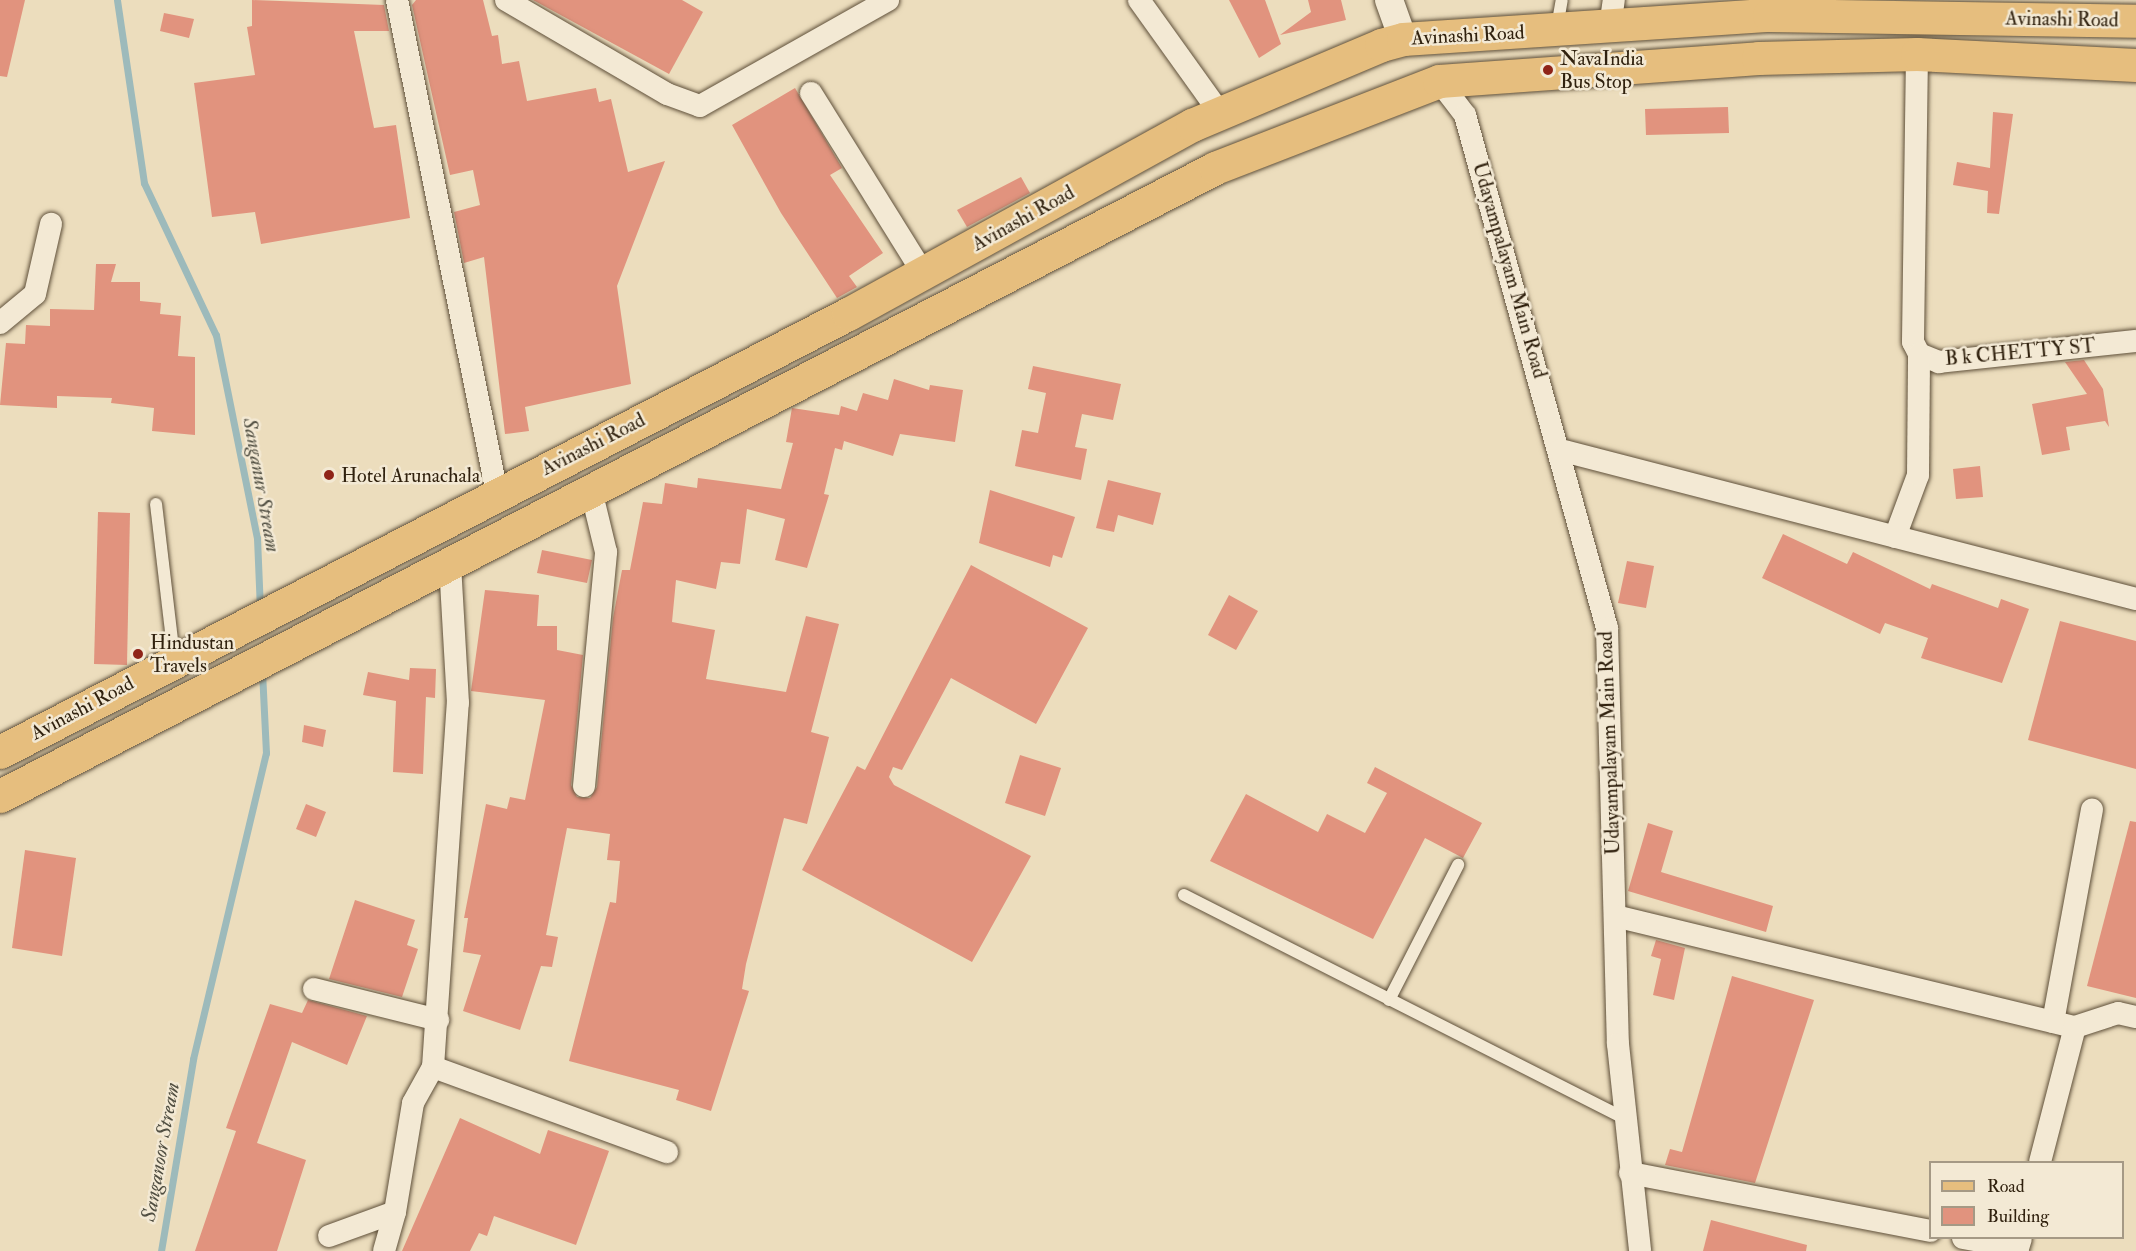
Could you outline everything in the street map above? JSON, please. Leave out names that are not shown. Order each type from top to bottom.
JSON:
[{"type":"main road","name":"Avinashi Road","points":[[0,752],[306,590],[923,273],[1220,113],[1403,39],[1559,15],[1612,13],[1679,11],[1769,15],[1904,8],[2128,14]]},
{"type":"main road","name":"Avinashi Road","points":[[0,796],[289,649],[591,490],[1215,168],[1439,81],[1736,59],[1917,54],[2136,66]]},
{"type":"street","points":[[397,0],[497,493]]},
{"type":"street","points":[[506,0],[667,94],[700,106],[888,0]]},
{"type":"street","points":[[1139,0],[1220,113]]},
{"type":"street","points":[[1389,0],[1403,39]]},
{"type":"street","name":"B k CHETTY ST","points":[[1917,54],[1913,342],[1919,354],[1939,362],[2136,341]]},
{"type":"street","name":"Udayampalayam Main Road","points":[[1439,81],[1465,115],[1560,450],[1607,628],[1615,916],[1625,1119],[1640,1251]]},
{"type":"street","points":[[812,93],[923,273]]},
{"type":"street","points":[[0,323],[35,294],[51,224]]},
{"type":"street","points":[[1895,537],[1917,474],[1919,354]]},
{"type":"street","points":[[1560,450],[2136,599]]},
{"type":"street","points":[[584,786],[606,552],[591,490]]},
{"type":"street","points":[[384,1251],[395,1212],[413,1102],[434,1067],[458,703],[450,564]]},
{"type":"street","points":[[2040,1161],[2064,1025],[2091,810]]},
{"type":"street","points":[[1615,916],[2064,1025],[2118,1013],[2136,1017]]},
{"type":"street","points":[[314,989],[438,1020]]},
{"type":"street","points":[[434,1067],[667,1152]]},
{"type":"street","points":[[1630,1173],[1929,1231]]},
{"type":"street","points":[[329,1236],[395,1212]]},
{"type":"street","points":[[1970,1239],[2023,1246]]},
{"type":"lane","points":[[156,504],[174,659]]},
{"type":"lane","points":[[1389,1000],[1458,865]]},
{"type":"lane","points":[[1184,895],[1625,1119]]},
{"type":"building","points":[[0,0],[25,0],[7,77],[0,76]]},
{"type":"building","points":[[252,0],[384,5],[389,31],[354,31],[374,128],[396,125],[410,218],[261,244],[255,212],[212,217],[194,83],[255,75],[247,27],[252,26]]},
{"type":"building","points":[[416,0],[483,0],[492,36],[498,35],[502,64],[519,61],[527,101],[596,88],[599,102],[611,99],[628,172],[665,161],[617,286],[631,384],[525,407],[529,431],[505,434],[484,257],[464,263],[454,212],[480,205],[473,170],[450,175],[412,5]]},
{"type":"building","points":[[533,0],[682,0],[703,12],[669,74]]},
{"type":"building","points":[[1229,0],[1265,0],[1281,44],[1259,58]]},
{"type":"building","points":[[1308,0],[1341,0],[1346,20],[1280,35],[1311,12]]},
{"type":"building","points":[[164,13],[194,19],[189,38],[160,31]]},
{"type":"building","points":[[795,88],[842,168],[830,175],[883,253],[849,276],[857,287],[837,298],[781,213],[732,125]]},
{"type":"building","points":[[1728,107],[1729,133],[1646,135],[1645,109]]},
{"type":"building","points":[[1993,112],[2013,114],[1999,214],[1987,213],[1988,191],[1953,185],[1957,162],[1990,168]]},
{"type":"building","points":[[1021,177],[1030,193],[967,227],[957,210]]},
{"type":"building","points":[[96,264],[116,264],[111,282],[140,282],[140,301],[161,303],[160,314],[181,316],[178,356],[195,357],[195,435],[152,431],[154,408],[111,403],[112,398],[57,396],[57,408],[0,405],[6,343],[25,344],[26,325],[50,326],[50,309],[94,310]]},
{"type":"building","points":[[2084,360],[2103,389],[2109,427],[2105,421],[2066,427],[2070,450],[2042,455],[2032,404],[2087,394],[2065,362]]},
{"type":"building","points":[[1033,366],[1121,384],[1113,420],[1082,414],[1075,447],[1087,449],[1081,480],[1015,466],[1022,430],[1038,433],[1046,393],[1028,389]]},
{"type":"building","points":[[894,379],[929,390],[930,385],[963,390],[955,442],[900,434],[893,456],[844,441],[842,450],[835,448],[824,494],[829,495],[807,568],[775,560],[785,519],[747,509],[740,564],[721,562],[716,589],[676,580],[672,622],[715,630],[706,679],[786,692],[806,616],[839,624],[811,732],[829,737],[807,824],[784,818],[746,964],[742,989],[749,991],[711,1111],[676,1100],[679,1090],[569,1061],[610,902],[616,903],[620,861],[607,860],[610,834],[567,828],[546,935],[558,937],[552,967],[541,966],[520,1030],[463,1011],[481,955],[463,952],[468,918],[464,918],[486,804],[507,809],[510,797],[525,800],[545,700],[471,691],[485,590],[539,595],[537,626],[557,626],[557,650],[583,655],[571,785],[577,797],[590,798],[597,787],[613,618],[622,570],[630,570],[643,502],[662,504],[665,483],[697,488],[698,478],[781,489],[793,443],[786,442],[792,408],[839,415],[841,406],[857,411],[863,393],[888,400]]},
{"type":"building","points":[[1980,466],[1983,497],[1956,499],[1953,469]]},
{"type":"building","points":[[1108,480],[1161,493],[1153,525],[1118,515],[1114,532],[1096,528]]},
{"type":"building","points":[[990,490],[1075,517],[1062,558],[1053,555],[1050,567],[979,543]]},
{"type":"building","points":[[98,512],[130,513],[127,665],[94,664]]},
{"type":"building","points":[[1783,534],[1847,564],[1853,552],[1930,589],[1932,584],[1998,608],[2001,599],[2029,609],[2002,683],[1921,658],[1928,638],[1885,623],[1880,634],[1762,578]]},
{"type":"building","points":[[542,550],[592,560],[587,583],[537,573]]},
{"type":"building","points":[[1627,561],[1654,566],[1646,608],[1618,603]]},
{"type":"building","points":[[971,565],[1088,628],[1036,724],[951,678],[902,770],[893,767],[889,777],[894,785],[1031,856],[972,962],[802,870],[857,766],[865,770]]},
{"type":"building","points":[[1229,595],[1258,611],[1236,650],[1208,635]]},
{"type":"building","points":[[2060,621],[2136,641],[2136,769],[2028,740]]},
{"type":"building","points":[[410,668],[436,669],[435,698],[426,697],[423,774],[393,772],[396,701],[363,695],[368,672],[409,680]]},
{"type":"building","points":[[304,725],[326,730],[323,747],[302,742]]},
{"type":"building","points":[[1020,755],[1061,768],[1045,816],[1005,803]]},
{"type":"building","points":[[1375,767],[1482,823],[1463,858],[1425,838],[1373,939],[1210,861],[1246,794],[1318,832],[1327,814],[1365,833],[1387,793],[1367,783]]},
{"type":"building","points":[[306,804],[326,812],[316,837],[296,829]]},
{"type":"building","points":[[2130,821],[2136,822],[2136,998],[2087,986]]},
{"type":"building","points":[[1648,823],[1673,831],[1661,872],[1773,906],[1766,932],[1628,891]]},
{"type":"building","points":[[25,850],[76,858],[62,956],[12,948]]},
{"type":"building","points":[[355,900],[415,920],[407,945],[418,949],[402,997],[329,979]]},
{"type":"building","points":[[1656,940],[1685,948],[1674,1000],[1653,995],[1661,959],[1651,956]]},
{"type":"building","points":[[1732,976],[1814,1000],[1755,1183],[1665,1165],[1670,1149],[1682,1152]]},
{"type":"building","points":[[308,1000],[367,1016],[347,1065],[292,1042],[257,1143],[306,1160],[277,1251],[195,1251],[236,1131],[226,1128],[270,1004],[302,1013]]},
{"type":"building","points":[[460,1118],[540,1154],[548,1130],[609,1151],[576,1245],[494,1216],[487,1236],[479,1233],[470,1251],[402,1251]]},
{"type":"building","points":[[1711,1220],[1807,1245],[1806,1251],[1703,1251]]},
{"type":"waterway","name":"Sanganur Stream","points":[[117,0],[144,183],[216,335],[257,538],[260,609]]},
{"type":"waterway","name":"Sanganur Stream","points":[[161,1251],[193,1059],[266,753],[262,671]]},
{"type":"place","name":"NavaIndia Bus Stop","points":[[1548,70]]},
{"type":"place","name":"Hotel Arunachala","points":[[329,475]]},
{"type":"place","name":"Hindustan Travels","points":[[138,654]]},
{"type":"water label","name":"Sanganoor Stream","points":[[161,1152]]}]
